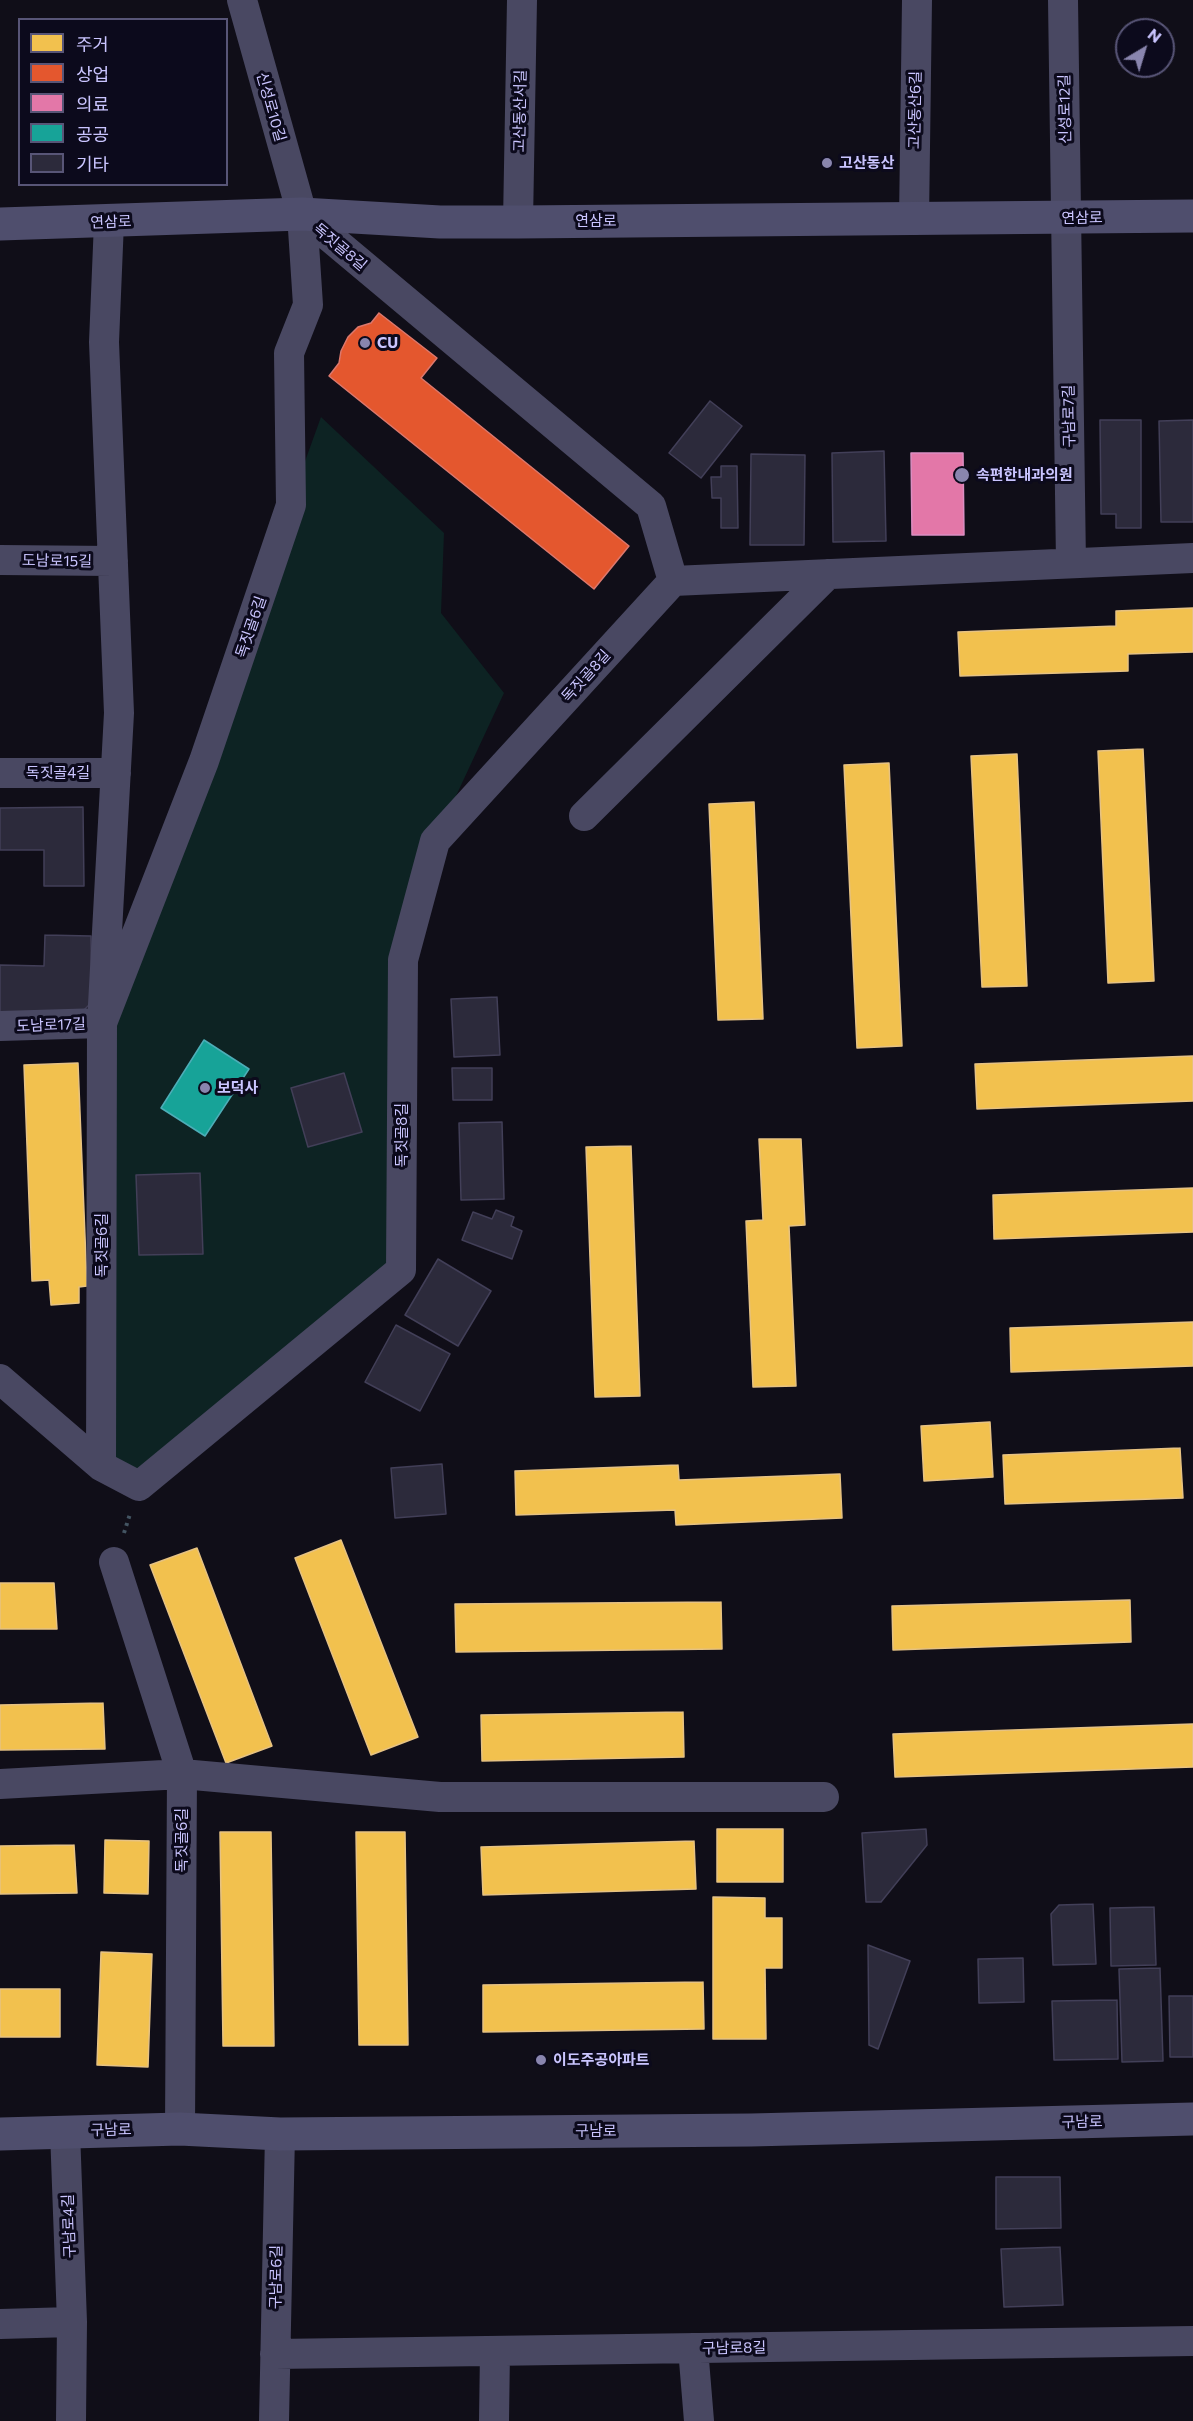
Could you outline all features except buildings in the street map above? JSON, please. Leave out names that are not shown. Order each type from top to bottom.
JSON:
[{"type":"main road","name":"연삼로","points":[[0,224],[302,214],[440,222],[1193,216]]},
{"type":"main road","name":"구남로","points":[[0,2134],[180,2129],[279,2134],[751,2130],[1193,2119]]},
{"type":"street","name":"신성로10길","points":[[242,0],[242,7],[302,214]]},
{"type":"street","name":"고산동산서길","points":[[518,222],[522,0]]},
{"type":"street","name":"고산동산6길","points":[[914,220],[917,0]]},
{"type":"street","name":"신성로12길","points":[[1063,0],[1066,218]]},
{"type":"street","name":"독짓골8길","points":[[139,1486],[401,1270],[403,960],[435,841],[673,581],[651,506],[302,214]]},
{"type":"street","name":"독짓골6길","points":[[102,1023],[204,761],[291,505],[289,353],[308,305],[302,214]]},
{"type":"street","name":"구남로7길","points":[[1066,218],[1071,563]]},
{"type":"street","name":"독짓골6길","points":[[101,1466],[102,1023],[119,714],[104,342],[109,222]]},
{"type":"street","points":[[673,581],[1193,558]]},
{"type":"street","name":"도남로15길","points":[[0,560],[113,561]]},
{"type":"street","points":[[584,816],[828,574]]},
{"type":"street","name":"독짓골4길","points":[[0,773],[116,773]]},
{"type":"street","name":"도남로17길","points":[[0,1026],[102,1023]]},
{"type":"street","points":[[0,1379],[101,1466],[139,1486]]},
{"type":"street","name":"독짓골6길","points":[[114,1562],[182,1774],[180,2129]]},
{"type":"street","points":[[0,1784],[182,1774],[440,1797],[824,1797]]},
{"type":"street","name":"구남로4길","points":[[65,2131],[72,2322],[71,2421]]},
{"type":"street","name":"구남로6길","points":[[274,2421],[279,2134]]},
{"type":"street","points":[[0,2324],[72,2322]]},
{"type":"street","name":"구남로8길","points":[[275,2354],[1193,2341]]},
{"type":"street","points":[[693,2348],[699,2421]]},
{"type":"street","points":[[494,2421],[495,2351]]},
{"type":"path","points":[[114,1562],[139,1486]]},
{"type":"green space","points":[[321,417],[444,533],[441,613],[504,693],[435,841],[403,960],[401,1270],[139,1486],[101,1466],[102,1023]]},
{"type":"place","name":"고산동산","points":[[827,163]]},
{"type":"place","name":"CU","points":[[365,343]]},
{"type":"place","name":"속편한내과의원","points":[[962,475]]},
{"type":"place","name":"보덕사","points":[[205,1088]]},
{"type":"place","name":"이도주공아파트","points":[[541,2060]]}]
